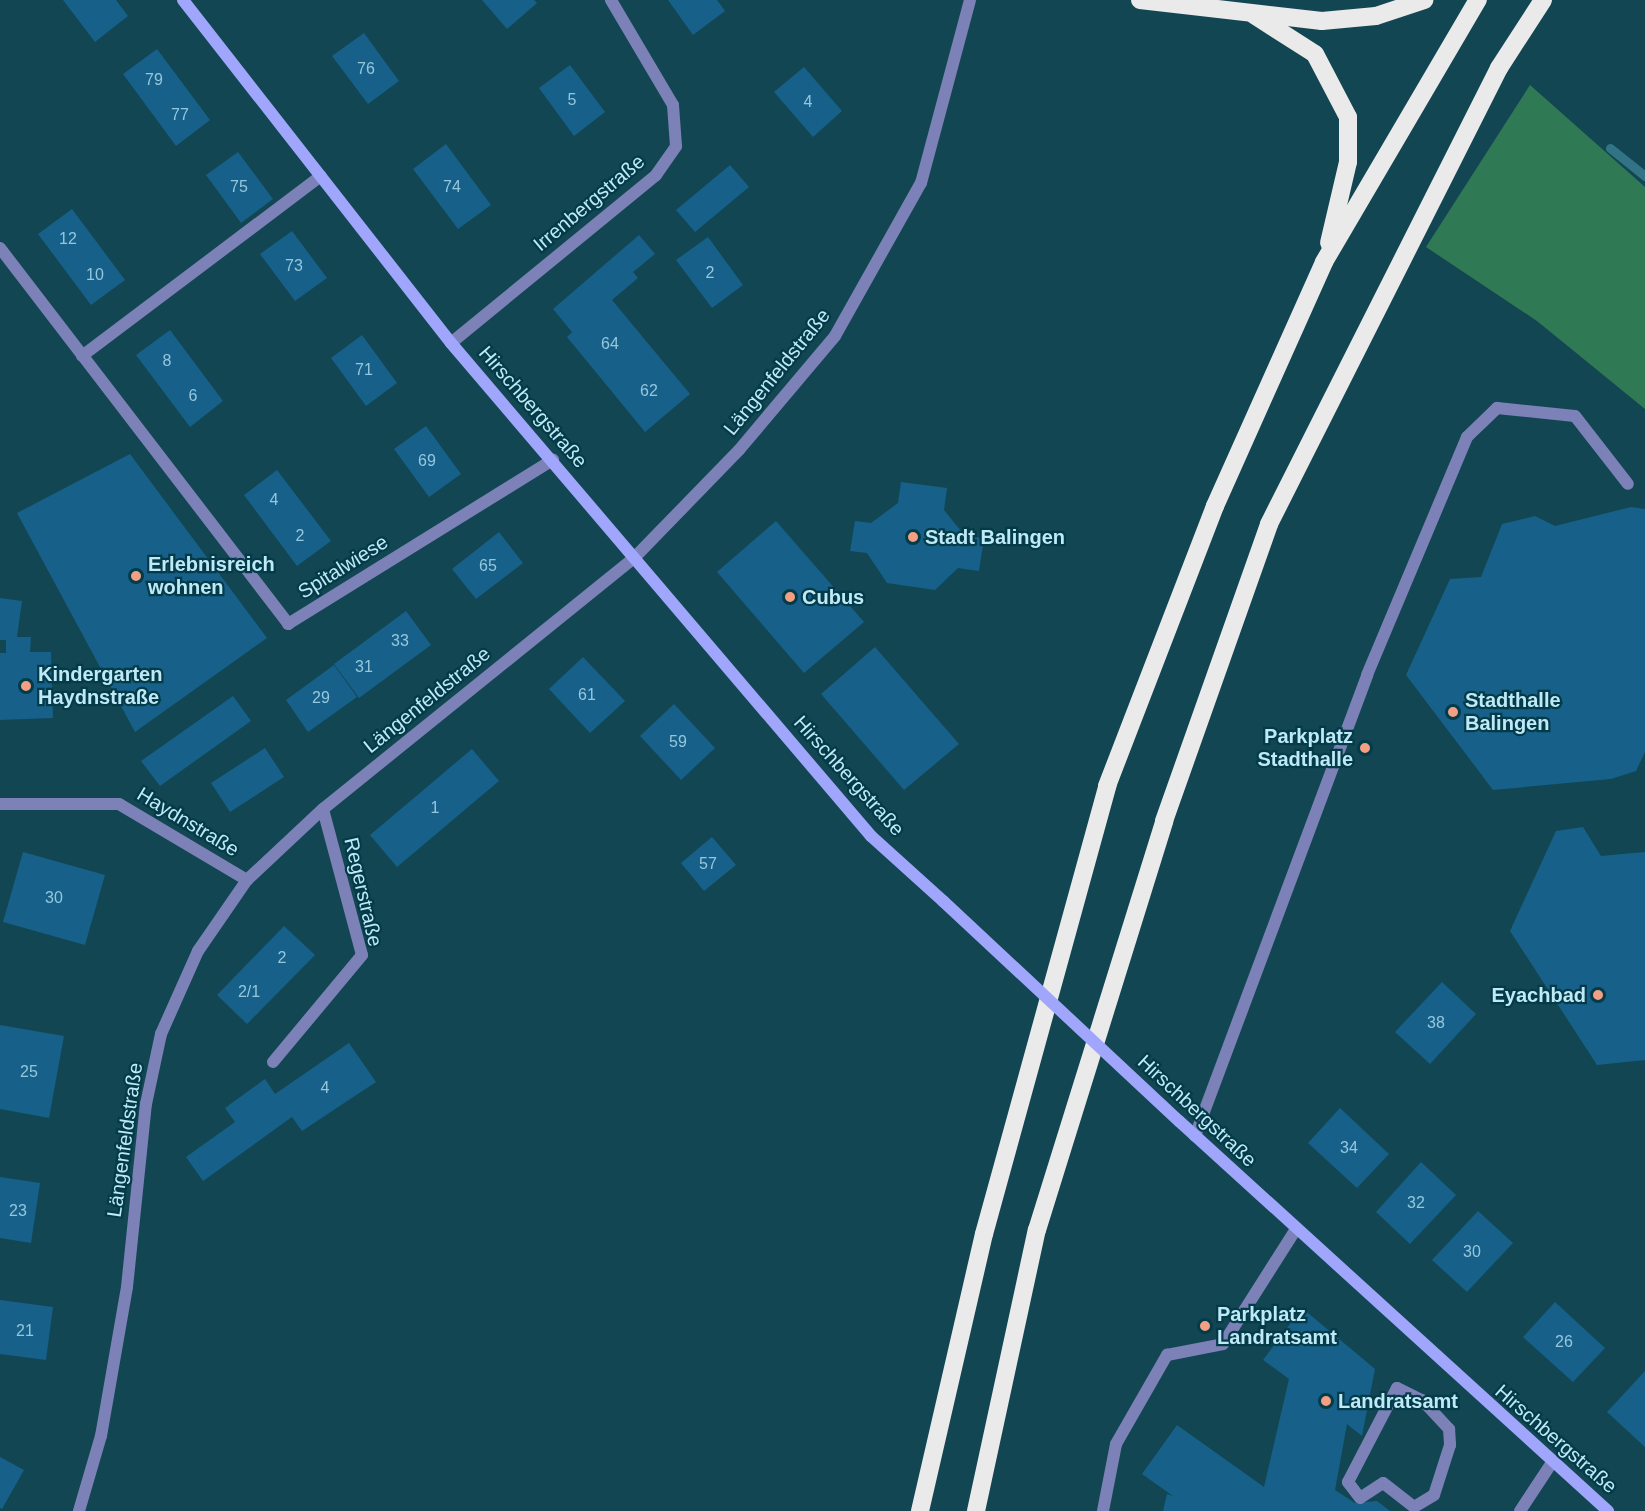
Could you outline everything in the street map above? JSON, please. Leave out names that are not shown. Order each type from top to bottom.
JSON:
[{"type":"highway","points":[[1140,0],[1254,15],[1322,21],[1376,16],[1424,0]]},
{"type":"highway","points":[[920,1511],[984,1234],[1107,786],[1215,506],[1324,262],[1478,0]]},
{"type":"highway","points":[[976,1511],[1037,1230],[1164,821],[1269,524],[1499,68],[1543,0]]},
{"type":"highway","points":[[1254,15],[1315,54],[1348,117],[1348,162],[1324,262]]},
{"type":"street","name":"Hirschbergstraße","points":[[183,0],[451,343],[872,836],[1551,1464],[1608,1511]]},
{"type":"street","name":"Irrenbergstraße","points":[[451,343],[656,175],[676,146],[673,105],[610,0]]},
{"type":"street","name":"Längenfeldstraße","points":[[79,1511],[100,1436],[127,1287],[146,1104],[161,1034],[198,951],[247,880],[323,809],[635,557],[739,450],[820,353],[877,269],[921,183],[969,0]]},
{"type":"street","points":[[82,356],[321,176]]},
{"type":"street","name":"Spitalwiese","points":[[0,248],[288,624],[553,460]]},
{"type":"street","points":[[1195,1136],[1367,675],[1467,436],[1497,408],[1575,416],[1628,484]]},
{"type":"street","name":"Haydnstraße","points":[[0,804],[119,804],[247,880]]},
{"type":"street","name":"Regerstraße","points":[[273,1062],[362,955],[323,809]]},
{"type":"street","points":[[1103,1511],[1116,1444],[1167,1355],[1223,1344],[1296,1229]]},
{"type":"street","points":[[1397,1388],[1422,1400],[1449,1429],[1450,1445],[1434,1495],[1414,1507],[1383,1483],[1360,1498],[1350,1491],[1348,1476],[1397,1388]]},
{"type":"street","points":[[1520,1511],[1551,1464]]},
{"type":"green space","points":[[1530,85],[1645,187],[1645,409],[1537,321],[1426,247]]},
{"type":"building","points":[[63,0],[116,0],[128,16],[95,42]]},
{"type":"building","points":[[482,0],[534,0],[537,3],[507,29]]},
{"type":"building","points":[[668,0],[717,0],[725,11],[693,35]]},
{"type":"building","points":[[364,33],[399,81],[368,104],[332,56]]},
{"type":"building","points":[[157,49],[210,120],[176,146],[123,74]]},
{"type":"building","points":[[570,65],[605,112],[574,136],[539,88]]},
{"type":"building","points":[[804,67],[842,111],[813,137],[774,92]]},
{"type":"building","points":[[446,144],[491,205],[458,229],[413,169]]},
{"type":"building","points":[[238,152],[273,199],[241,223],[206,175]]},
{"type":"building","points":[[730,165],[749,187],[695,232],[676,210]]},
{"type":"building","points":[[72,209],[125,280],[91,305],[38,234]]},
{"type":"building","points":[[292,231],[327,278],[295,301],[260,254]]},
{"type":"building","points":[[639,235],[655,254],[633,272],[638,278],[612,300],[690,394],[645,432],[567,337],[572,332],[553,309]]},
{"type":"building","points":[[708,237],[743,285],[712,308],[676,260]]},
{"type":"building","points":[[170,330],[223,401],[190,427],[136,355]]},
{"type":"building","points":[[362,335],[397,383],[366,406],[331,358]]},
{"type":"building","points":[[426,426],[461,474],[429,497],[394,449]]},
{"type":"building","name":"Erlebnisreich wohnen","points":[[130,454],[267,638],[135,732],[17,513]]},
{"type":"building","points":[[277,470],[331,541],[297,566],[244,495]]},
{"type":"building","name":"Stadt Balingen","points":[[901,482],[947,488],[944,510],[965,536],[984,538],[979,571],[958,568],[935,590],[887,583],[867,553],[850,551],[855,521],[871,523],[898,503]]},
{"type":"building","points":[[1631,507],[1645,509],[1645,752],[1636,771],[1611,779],[1493,790],[1406,675],[1450,579],[1481,577],[1502,524],[1535,516],[1555,526]]},
{"type":"building","name":"Cubus","points":[[776,521],[864,622],[804,673],[717,572]]},
{"type":"building","points":[[499,532],[523,563],[476,599],[452,569]]},
{"type":"building","name":"Kindergarten Haydnstraße","points":[[0,598],[22,601],[17,637],[31,637],[30,652],[51,652],[53,718],[0,720],[0,653],[6,653],[6,640],[0,640]]},
{"type":"building","points":[[406,611],[431,645],[359,698],[334,664]]},
{"type":"building","points":[[875,647],[959,744],[904,790],[821,694]]},
{"type":"building","points":[[583,657],[625,701],[590,733],[549,689]]},
{"type":"building","points":[[334,665],[357,697],[308,732],[286,700]]},
{"type":"building","points":[[233,696],[251,721],[160,786],[141,761]]},
{"type":"building","points":[[674,704],[715,748],[681,780],[640,736]]},
{"type":"building","points":[[265,748],[284,777],[230,812],[211,783]]},
{"type":"building","points":[[472,749],[499,781],[397,867],[370,835]]},
{"type":"building","name":"Eyachbad","points":[[1583,827],[1601,856],[1645,852],[1645,1060],[1597,1065],[1510,931],[1556,831]]},
{"type":"building","points":[[712,837],[736,865],[704,891],[681,863]]},
{"type":"building","points":[[23,852],[105,875],[85,945],[3,922]]},
{"type":"building","points":[[284,926],[315,955],[247,1024],[217,995]]},
{"type":"building","points":[[1442,982],[1476,1014],[1430,1064],[1395,1032]]},
{"type":"building","points":[[0,1025],[64,1036],[49,1118],[0,1109]]},
{"type":"building","points":[[349,1043],[376,1082],[302,1131],[292,1117],[203,1181],[186,1157],[235,1122],[225,1108],[265,1079],[275,1094]]},
{"type":"building","points":[[1340,1108],[1389,1154],[1357,1188],[1308,1143]]},
{"type":"building","points":[[1421,1162],[1456,1195],[1410,1244],[1376,1212]]},
{"type":"building","points":[[0,1177],[40,1183],[31,1243],[0,1238]]},
{"type":"building","points":[[1478,1211],[1513,1243],[1467,1292],[1432,1260]]},
{"type":"building","points":[[0,1300],[53,1307],[46,1360],[0,1354]]},
{"type":"building","points":[[1555,1302],[1605,1348],[1573,1382],[1523,1337]]},
{"type":"building","name":"Landratsamt","points":[[1302,1308],[1375,1369],[1362,1436],[1347,1424],[1335,1490],[1355,1503],[1377,1501],[1390,1511],[1163,1511],[1167,1494],[1173,1496],[1142,1474],[1177,1425],[1264,1487],[1289,1379],[1263,1360]]},
{"type":"building","points":[[1645,1371],[1645,1447],[1607,1412]]},
{"type":"building","points":[[0,1457],[24,1470],[2,1509],[0,1508]]},
{"type":"waterway","points":[[1610,148],[1645,176]]},
{"type":"place","name":"Stadt Balingen","points":[[913,537]]},
{"type":"place","name":"Erlebnisreich wohnen","points":[[136,576]]},
{"type":"place","name":"Cubus","points":[[790,597]]},
{"type":"place","name":"Kindergarten Haydnstraße","points":[[26,686]]},
{"type":"place","name":"Stadthalle Balingen","points":[[1453,712]]},
{"type":"place","name":"Parkplatz Stadthalle","points":[[1365,748]]},
{"type":"place","name":"Eyachbad","points":[[1598,995]]},
{"type":"place","name":"Parkplatz Landratsamt","points":[[1205,1326]]},
{"type":"place","name":"Landratsamt","points":[[1326,1401]]}]
